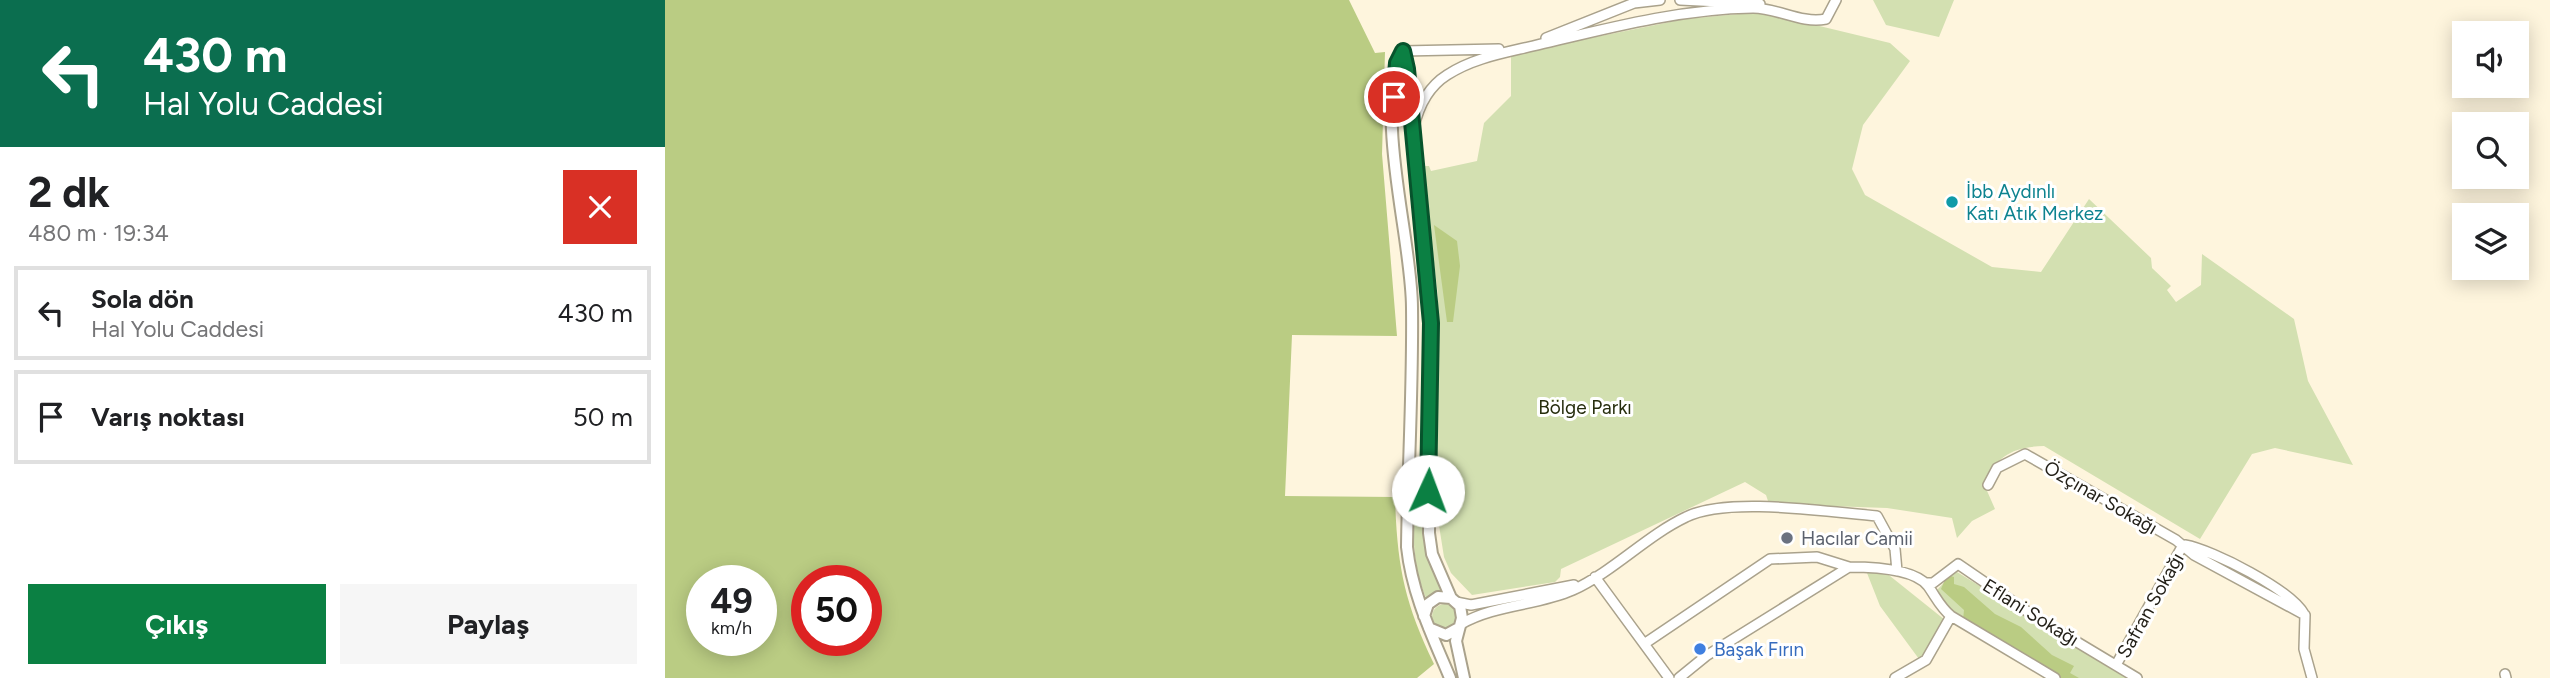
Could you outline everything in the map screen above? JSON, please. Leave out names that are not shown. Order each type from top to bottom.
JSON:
[{"type":"main road","points":[[1403,51],[1407,69],[1411,135],[1431,323],[1429,533],[1432,554],[1462,612],[1457,649],[1464,678]]},
{"type":"main road","points":[[1403,51],[1397,63],[1393,134],[1412,305],[1407,547],[1413,581],[1424,616],[1450,678]]},
{"type":"main road","points":[[1424,616],[1433,599],[1454,600]]},
{"type":"main road","points":[[1428,628],[1446,635],[1459,626]]},
{"type":"street","points":[[1403,51],[1474,52],[1515,47],[1634,3],[1660,0]]},
{"type":"street","points":[[1680,0],[1750,2],[1826,19]]},
{"type":"street","points":[[1826,19],[1836,0]]},
{"type":"street","points":[[1411,135],[1422,102],[1436,83],[1458,69],[1504,52],[1687,13],[1761,8],[1810,20],[1826,19]]},
{"type":"street","name":"Özçınar Sokağı","points":[[1988,485],[1997,468],[2025,454],[2183,545],[2198,547],[2238,567],[2298,603],[2305,615],[2304,649],[2312,678]]},
{"type":"street","points":[[1459,626],[1481,614],[1560,595],[1595,577],[1684,517],[1707,508],[1734,505],[1877,516],[1895,550],[1896,571]]},
{"type":"street","name":"Safran Sokağı","points":[[2116,665],[2183,545]]},
{"type":"street","points":[[1644,644],[1770,559],[1817,557],[1849,567],[1896,571],[1926,583],[1941,608],[1951,616],[2055,678]]},
{"type":"street","name":"Eflani Sokağı","points":[[1926,583],[1933,583],[1958,564],[2037,618],[2137,678]]},
{"type":"street","points":[[1679,678],[1706,656],[1849,567]]},
{"type":"street","points":[[1454,600],[1471,605],[1557,589],[1595,577]]},
{"type":"street","points":[[1595,577],[1666,677]]},
{"type":"street","points":[[1895,678],[1926,660],[1951,616]]},
{"type":"green space","points":[[665,0],[1349,0],[1375,53],[1385,52],[1382,154],[1397,336],[1292,335],[1285,496],[1395,497],[1404,583],[1434,664],[1417,678],[665,678]]},
{"type":"green space","points":[[1873,0],[1954,0],[1939,37],[1886,25]]},
{"type":"green space","name":"Bölge Parkı","points":[[1750,13],[1770,14],[1890,43],[1910,61],[1863,125],[1852,169],[1865,195],[1992,267],[2041,272],[2089,199],[2151,258],[2152,268],[2171,286],[2167,290],[2176,302],[2201,285],[2202,254],[2294,319],[2308,381],[2353,465],[2275,448],[2252,454],[2200,539],[2044,446],[2023,448],[2001,459],[1984,484],[1995,509],[1972,521],[1957,538],[1952,518],[1887,508],[1769,504],[1766,495],[1745,482],[1561,569],[1560,577],[1555,582],[1472,595],[1451,573],[1444,557],[1435,500],[1438,295],[1422,166],[1429,166],[1431,171],[1477,161],[1484,123],[1511,96],[1511,54],[1685,19]]},
{"type":"green space","points":[[1434,225],[1457,241],[1460,266],[1453,322],[1447,322]]},
{"type":"green space","points":[[1416,485],[1424,542],[1443,589],[1426,598],[1415,557]]},
{"type":"green space","points":[[1885,572],[1945,620],[1925,657],[1919,659],[1880,606],[1867,573]]},
{"type":"green space","points":[[1957,572],[2129,678],[2064,678],[1950,611],[1937,590]]},
{"type":"green space","points":[[1947,575],[1954,577],[1954,584],[1964,587],[1995,614],[2021,627],[2052,655],[2074,666],[2070,673],[2079,678],[2060,678],[1993,635],[1963,620],[1964,610],[1941,589]]},
{"type":"green space","points":[[1445,604],[1454,608],[1458,617],[1454,626],[1445,630],[1436,626],[1432,617],[1436,608]]},
{"type":"place","name":"İbb Aydınlı Katı Atık Merkez","points":[[1952,202]]},
{"type":"place","name":"Hacılar Camii","points":[[1787,538]]},
{"type":"place","name":"Başak Fırın","points":[[1700,649]]},
{"type":"route","points":[[1394,97],[1397,63],[1403,51],[1407,69],[1415,181],[1431,323],[1428,491]]}]
